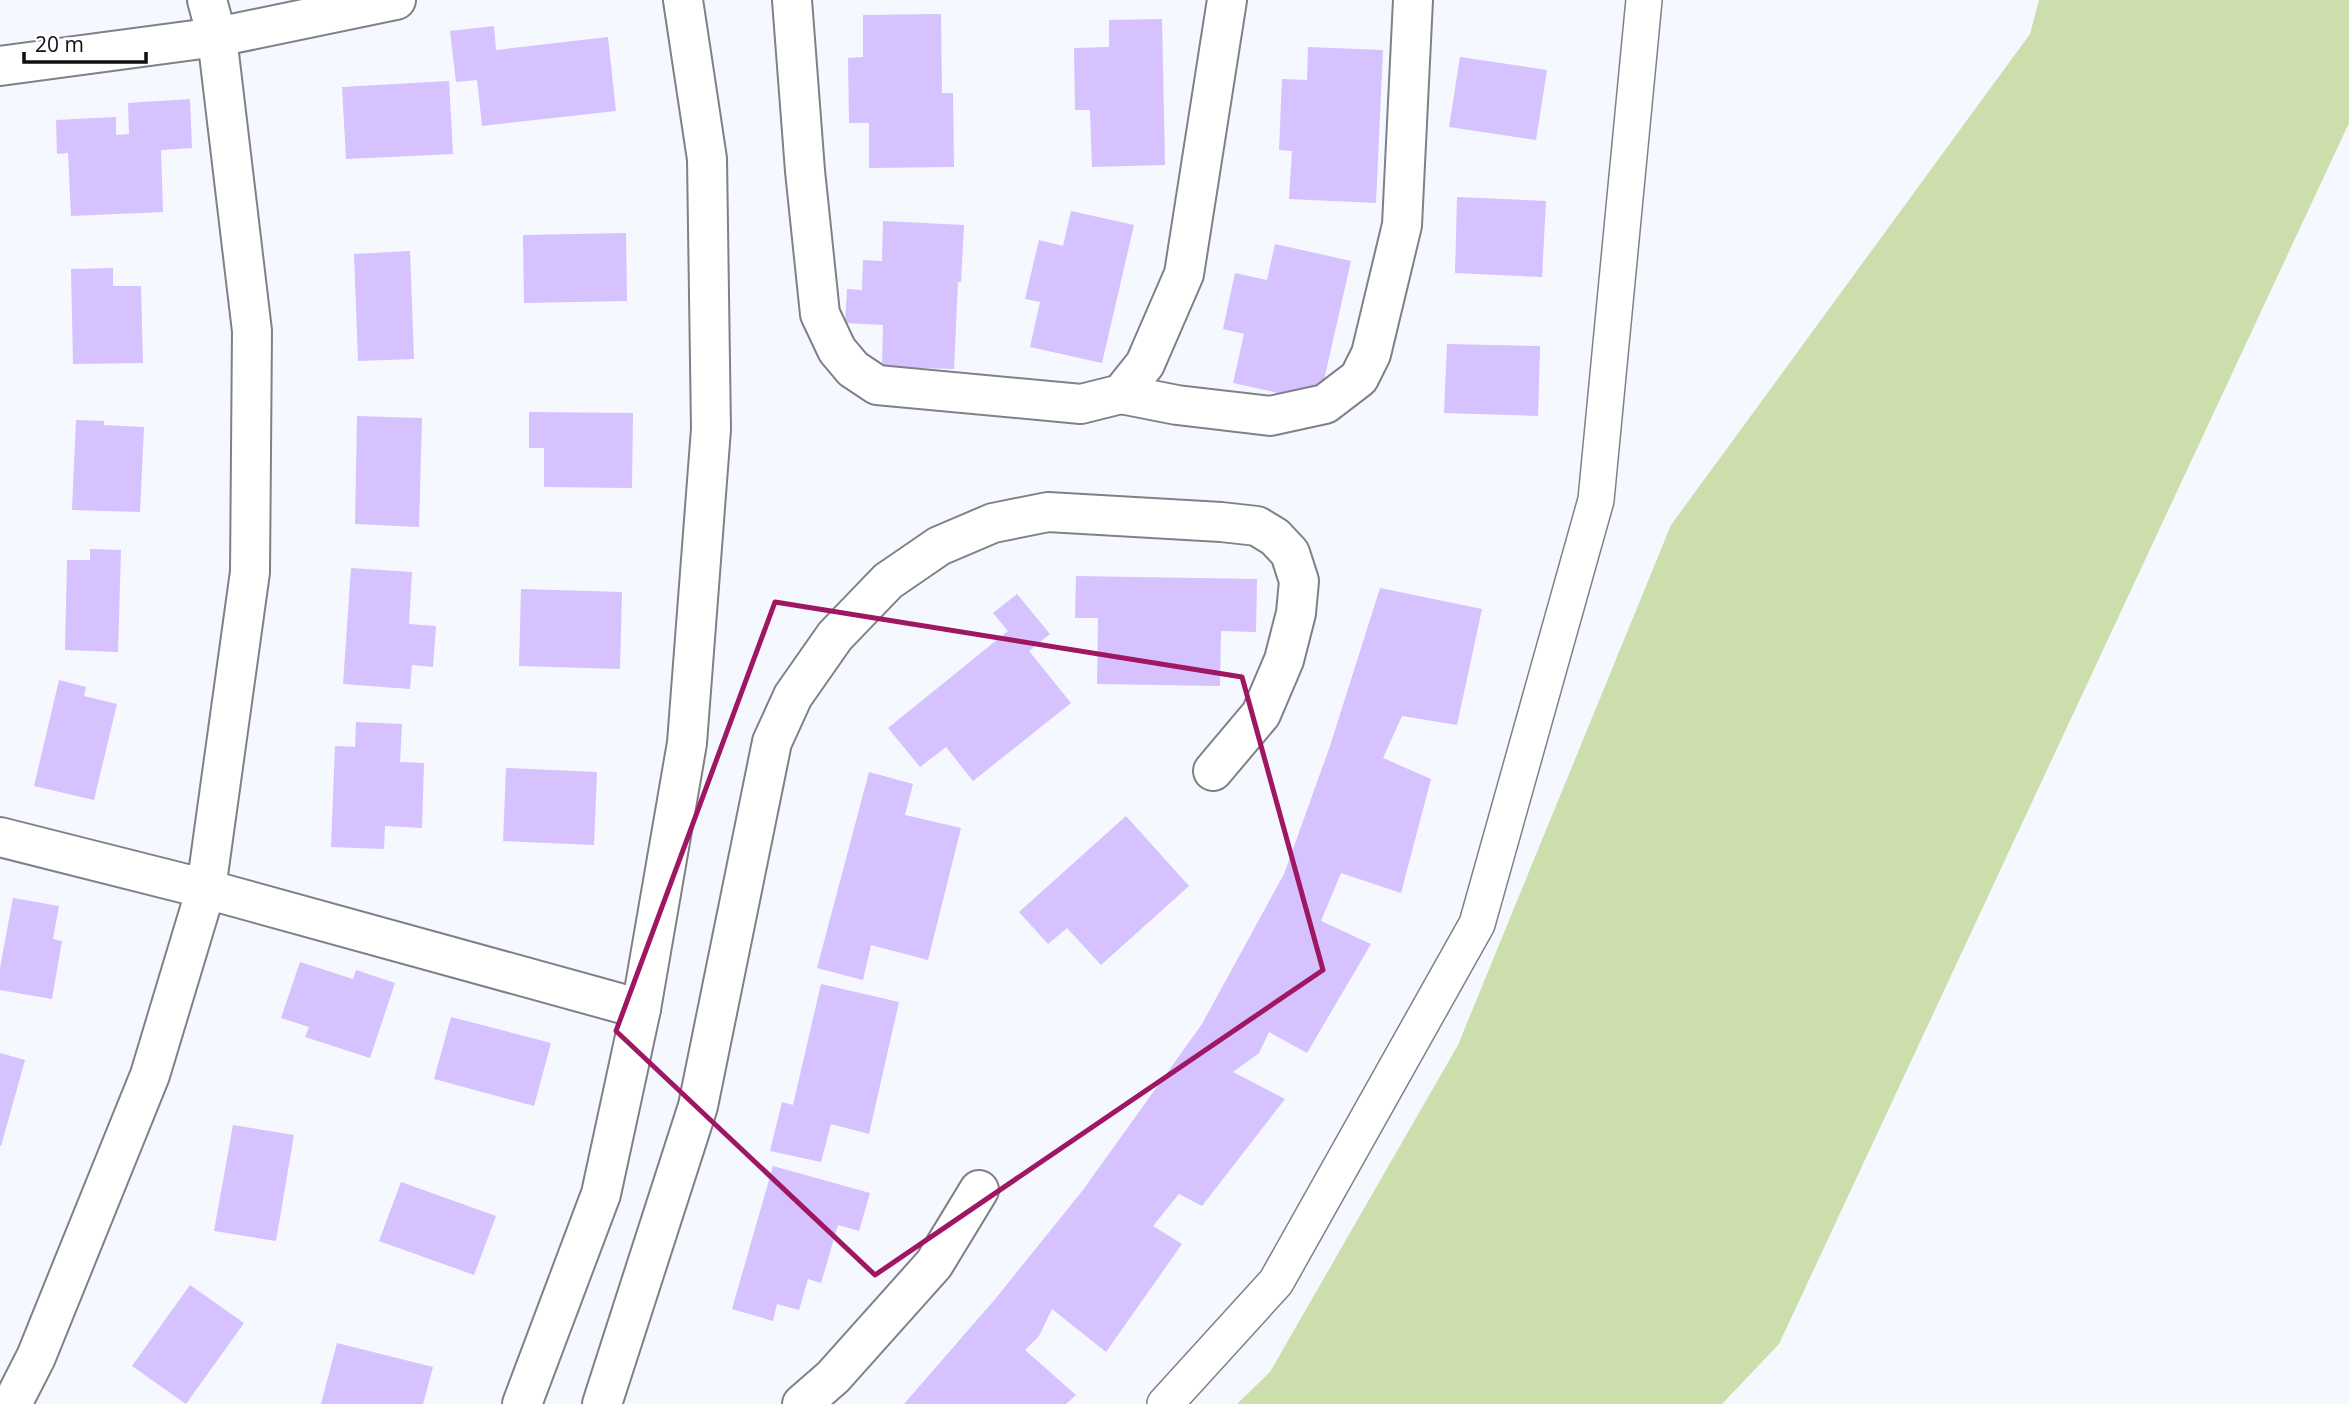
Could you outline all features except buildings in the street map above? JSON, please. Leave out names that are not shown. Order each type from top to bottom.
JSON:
[{"type":"street","points":[[12,1404],[36,1357],[150,1074],[206,889],[250,572],[252,331],[217,37],[207,0]]},
{"type":"street","points":[[0,66],[217,37],[396,0]]},
{"type":"street","points":[[522,1404],[601,1194],[641,1009],[687,743],[711,429],[707,159],[683,0]]},
{"type":"street","points":[[792,0],[805,171],[820,314],[837,350],[853,369],[877,385],[1081,404],[1121,394],[1177,405],[1270,416],[1325,404],[1359,378],[1371,354],[1402,225],[1413,0]]},
{"type":"street","points":[[1121,394],[1145,364],[1184,274],[1227,0]]},
{"type":"street","points":[[1165,1404],[1276,1282],[1477,924],[1596,500],[1644,0]]},
{"type":"street","points":[[602,1404],[698,1107],[772,742],[793,696],[835,636],[888,581],[939,546],[993,523],[1048,512],[1257,526],[1275,537],[1290,553],[1298,581],[1296,613],[1284,660],[1261,714],[1213,771]]},
{"type":"street","points":[[0,837],[206,889],[641,1009]]},
{"type":"street","points":[[802,1404],[833,1377],[934,1264],[979,1190]]},
{"type":"highlighted area","points":[[775,602],[1242,677],[1323,970],[875,1275],[616,1031]]},
{"type":"green space","points":[[2039,0],[2349,0],[2349,123],[1779,1344],[1722,1404],[1237,1404],[1270,1372],[1458,1045],[1671,525],[2030,34]]}]
